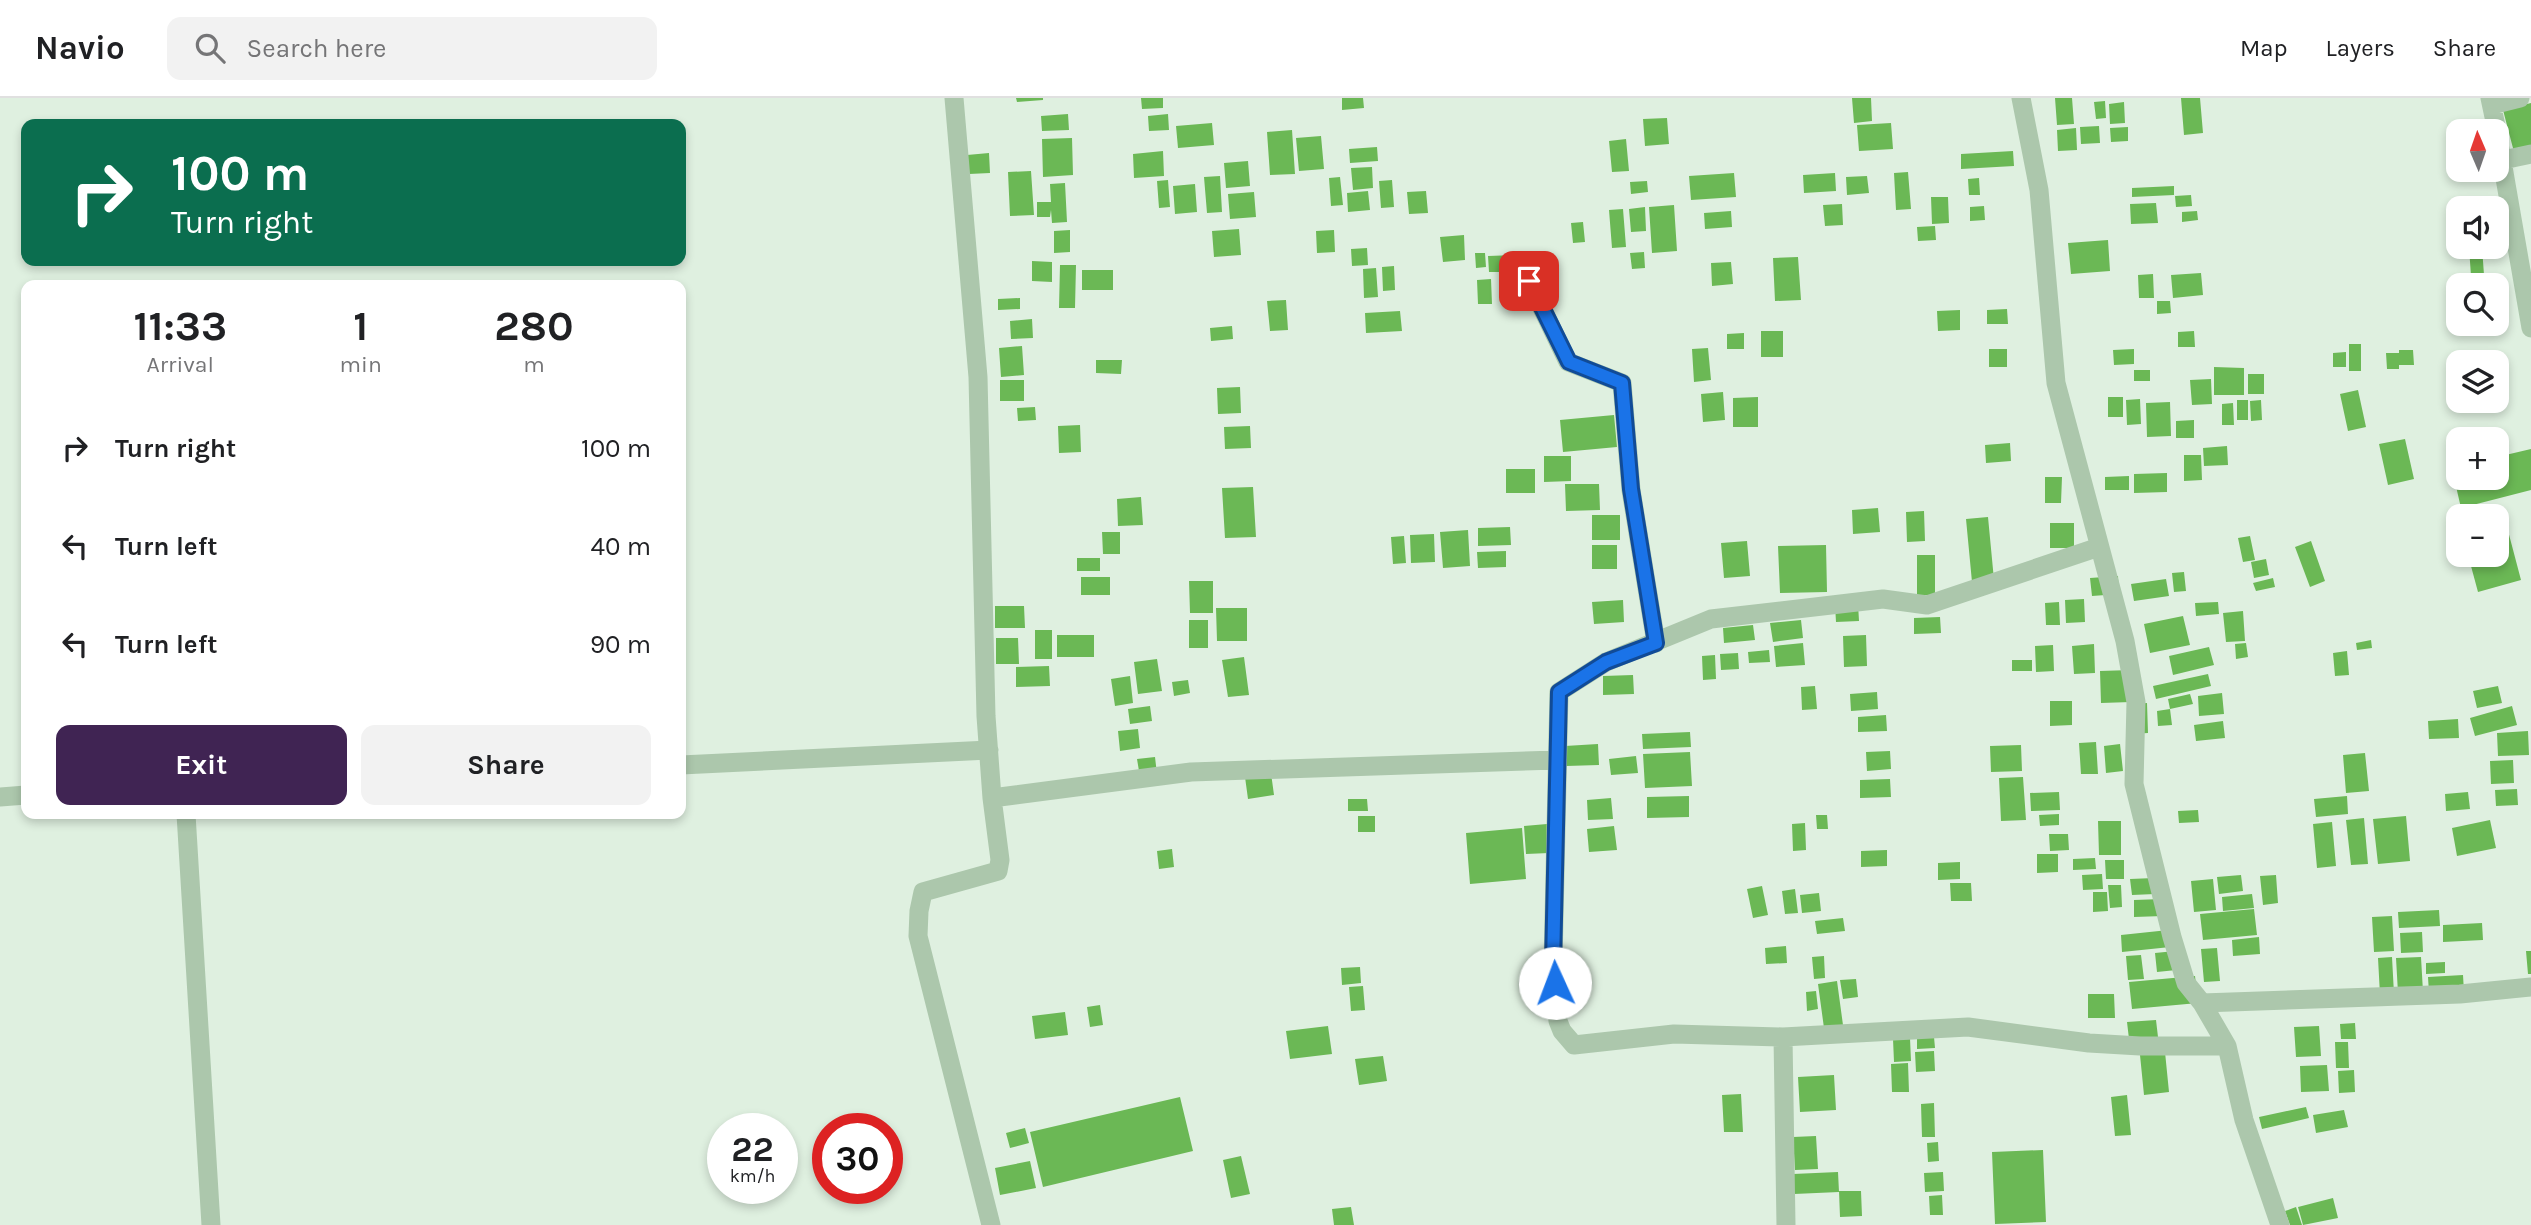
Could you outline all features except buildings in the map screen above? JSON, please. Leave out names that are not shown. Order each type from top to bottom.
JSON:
[{"type":"street","points":[[954,98],[978,377],[986,716],[1000,860],[998,871],[923,892],[918,936],[990,1225]]},
{"type":"street","points":[[2021,98],[2039,190],[2056,383],[2125,641],[2136,702],[2134,783],[2186,983],[2202,1003],[2227,1046],[2244,1120],[2280,1225]]},
{"type":"street","points":[[2491,102],[2520,98]]},
{"type":"street","points":[[2510,158],[2531,153]]},
{"type":"street","points":[[2507,182],[2531,328]]},
{"type":"street","points":[[1529,281],[1569,362],[1622,383],[1631,489],[1656,643]]},
{"type":"street","points":[[2099,547],[1927,605],[1883,599],[1711,619],[1606,662],[1559,692],[1553,964],[1558,1021],[1562,1031],[1574,1045],[1674,1034],[1783,1037],[1968,1027],[2089,1043],[2227,1046]]},
{"type":"street","points":[[686,765],[989,750]]},
{"type":"street","points":[[992,798],[1191,772],[1557,760]]},
{"type":"street","points":[[0,797],[21,795]]},
{"type":"street","points":[[186,819],[211,1225]]},
{"type":"street","points":[[2202,1003],[2460,993],[2531,987]]},
{"type":"street","points":[[1783,1037],[1786,1225]]},
{"type":"route","points":[[1529,281],[1569,362],[1622,383],[1631,489],[1656,643],[1606,662],[1559,692],[1553,964],[1555,983]]}]
